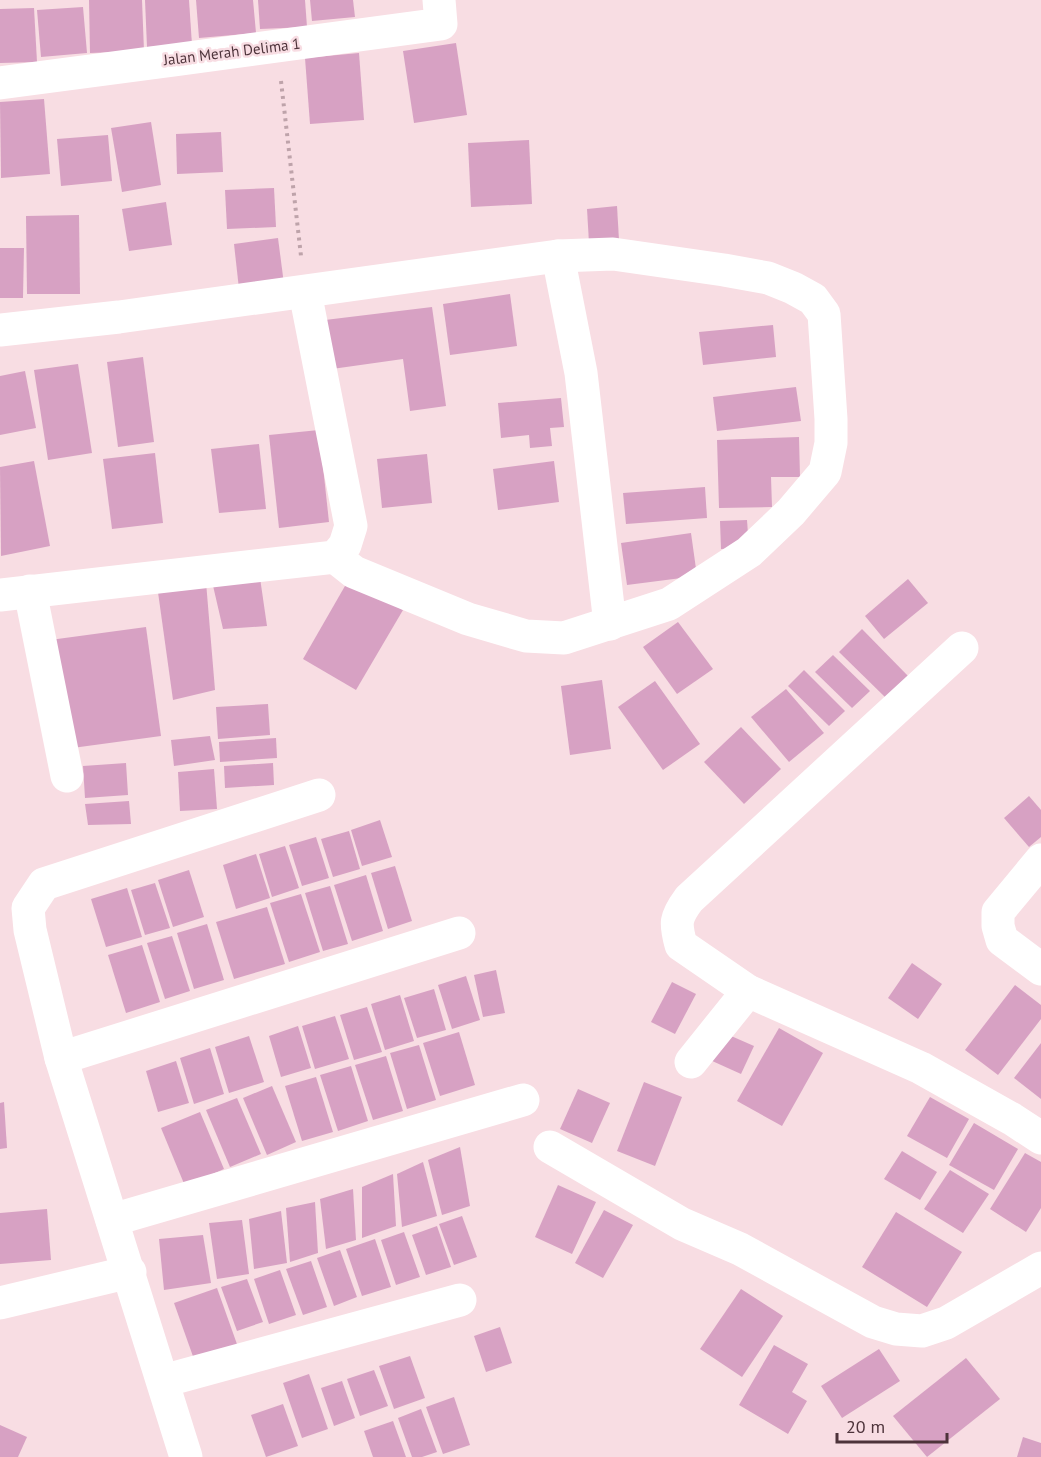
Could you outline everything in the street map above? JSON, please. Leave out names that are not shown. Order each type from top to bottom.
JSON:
[{"type":"street","name":"Jalan Merah Delima 1","points":[[0,83],[177,58],[278,48],[441,24],[439,0]]},
{"type":"street","points":[[0,330],[119,317],[558,256],[613,254],[768,278],[813,299],[824,314],[831,419],[831,443],[825,472],[791,512],[749,552],[669,604],[564,638],[526,636],[468,619],[375,581],[354,572],[335,557]]},
{"type":"street","points":[[558,256],[581,373],[610,624]]},
{"type":"street","points":[[67,776],[15,593],[335,557],[345,545],[351,526],[305,292]]},
{"type":"street","points":[[962,648],[689,899],[678,915],[676,928],[681,945],[748,991],[921,1068],[1041,1138]]},
{"type":"street","points":[[186,1457],[130,1272],[61,1058],[30,930],[28,908],[44,884],[319,795]]},
{"type":"street","points":[[1041,860],[998,912],[998,926],[1002,940],[1041,969]]},
{"type":"street","points":[[61,1058],[459,933]]},
{"type":"street","points":[[691,1062],[748,991]]},
{"type":"street","points":[[112,1220],[523,1100]]},
{"type":"street","points":[[550,1148],[682,1224],[740,1249],[873,1322],[896,1329],[922,1331],[946,1323],[1041,1268]]},
{"type":"street","points":[[0,1303],[130,1272]]},
{"type":"street","points":[[163,1381],[460,1300]]},
{"type":"path","points":[[278,48],[305,292]]},
{"type":"building","points":[[89,0],[142,0],[144,51],[90,53]]},
{"type":"building","points":[[145,0],[189,0],[192,45],[147,47]]},
{"type":"building","points":[[196,0],[253,0],[256,33],[199,38]]},
{"type":"building","points":[[258,0],[305,0],[307,27],[260,29]]},
{"type":"building","points":[[310,0],[353,0],[355,17],[312,21]]},
{"type":"building","points":[[83,7],[87,53],[41,57],[37,10]]},
{"type":"building","points":[[34,8],[37,62],[0,63],[0,9]]},
{"type":"building","points":[[456,43],[467,115],[414,123],[403,51]]},
{"type":"building","points":[[359,53],[364,120],[310,124],[305,58]]},
{"type":"building","points":[[44,99],[50,174],[1,178],[0,102]]},
{"type":"building","points":[[151,122],[161,185],[122,192],[111,128]]},
{"type":"building","points":[[221,132],[223,172],[177,174],[176,134]]},
{"type":"building","points":[[108,135],[112,181],[61,186],[57,139]]},
{"type":"building","points":[[529,140],[532,204],[471,207],[468,143]]},
{"type":"building","points":[[274,188],[276,227],[227,229],[225,190]]},
{"type":"building","points":[[166,202],[172,245],[129,251],[122,209]]},
{"type":"building","points":[[617,206],[619,240],[589,243],[587,209]]},
{"type":"building","points":[[79,215],[80,294],[27,294],[26,216]]},
{"type":"building","points":[[278,238],[284,284],[239,289],[234,244]]},
{"type":"building","points":[[0,248],[24,248],[23,298],[0,298]]},
{"type":"building","points":[[510,294],[517,346],[450,355],[443,304]]},
{"type":"building","points":[[432,307],[446,406],[410,411],[403,359],[332,369],[325,320]]},
{"type":"building","points":[[773,325],[776,357],[703,365],[699,332]]},
{"type":"building","points":[[143,357],[154,442],[118,447],[107,362]]},
{"type":"building","points":[[78,364],[92,453],[48,460],[34,370]]},
{"type":"building","points":[[25,371],[36,428],[0,435],[0,376]]},
{"type":"building","points":[[796,387],[801,421],[717,431],[713,397]]},
{"type":"building","points":[[561,398],[564,427],[550,428],[552,446],[530,448],[529,435],[501,438],[498,403]]},
{"type":"building","points":[[319,430],[329,522],[279,528],[269,435]]},
{"type":"building","points":[[799,437],[800,477],[771,477],[772,507],[719,508],[717,440]]},
{"type":"building","points":[[259,444],[266,509],[219,513],[211,449]]},
{"type":"building","points":[[155,453],[163,523],[112,529],[103,459]]},
{"type":"building","points":[[427,454],[432,503],[382,508],[377,459]]},
{"type":"building","points":[[34,461],[50,546],[1,556],[0,467]]},
{"type":"building","points":[[554,461],[559,502],[498,510],[493,469]]},
{"type":"building","points":[[705,487],[707,518],[626,524],[623,493]]},
{"type":"building","points":[[747,520],[749,548],[721,549],[720,521]]},
{"type":"building","points":[[691,533],[697,576],[627,585],[621,543]]},
{"type":"building","points":[[259,571],[267,626],[223,629],[211,577]]},
{"type":"building","points":[[349,579],[403,610],[356,690],[303,659]]},
{"type":"building","points":[[908,579],[928,603],[884,639],[865,616]]},
{"type":"building","points":[[206,582],[215,690],[173,700],[157,585]]},
{"type":"building","points":[[678,622],[713,669],[677,694],[643,647]]},
{"type":"building","points":[[146,627],[161,736],[65,749],[50,640]]},
{"type":"building","points":[[862,629],[909,677],[887,699],[839,652]]},
{"type":"building","points":[[833,655],[870,691],[852,708],[815,672]]},
{"type":"building","points":[[804,670],[845,711],[829,726],[788,686]]},
{"type":"building","points":[[602,680],[611,749],[570,755],[561,686]]},
{"type":"building","points":[[655,681],[700,744],[663,770],[618,707]]},
{"type":"building","points":[[786,689],[824,733],[789,762],[751,717]]},
{"type":"building","points":[[268,704],[270,735],[218,739],[216,707]]},
{"type":"building","points":[[741,727],[781,769],[744,804],[704,762]]},
{"type":"building","points":[[210,736],[215,760],[174,766],[171,740]]},
{"type":"building","points":[[276,738],[277,758],[220,762],[219,742]]},
{"type":"building","points":[[126,763],[128,795],[85,798],[83,766]]},
{"type":"building","points":[[273,763],[274,785],[225,788],[224,766]]},
{"type":"building","points":[[214,769],[217,809],[180,811],[178,772]]},
{"type":"building","points":[[1029,796],[1041,810],[1041,837],[1029,847],[1004,818]]},
{"type":"building","points":[[129,801],[131,824],[88,825],[85,804]]},
{"type":"building","points":[[380,820],[392,857],[362,866],[351,830]]},
{"type":"building","points":[[349,831],[360,869],[333,877],[321,839]]},
{"type":"building","points":[[316,837],[329,878],[302,886],[289,845]]},
{"type":"building","points":[[285,846],[299,888],[272,897],[259,854]]},
{"type":"building","points":[[256,854],[270,898],[236,909],[223,865]]},
{"type":"building","points":[[395,866],[412,921],[388,929],[371,873]]},
{"type":"building","points":[[189,870],[204,917],[173,927],[158,880]]},
{"type":"building","points":[[366,875],[383,931],[352,941],[334,885]]},
{"type":"building","points":[[155,883],[170,928],[145,935],[131,890]]},
{"type":"building","points":[[330,886],[348,944],[323,951],[305,893]]},
{"type":"building","points":[[127,888],[142,937],[106,947],[91,899]]},
{"type":"building","points":[[301,894],[320,952],[289,962],[270,903]]},
{"type":"building","points":[[267,907],[285,964],[234,979],[216,922]]},
{"type":"building","points":[[207,924],[224,980],[194,989],[177,933]]},
{"type":"building","points":[[172,936],[190,991],[165,999],[147,943]]},
{"type":"building","points":[[142,945],[160,1002],[126,1013],[108,955]]},
{"type":"building","points":[[912,963],[942,984],[918,1019],[888,998]]},
{"type":"building","points":[[496,970],[505,1013],[483,1017],[474,975]]},
{"type":"building","points":[[466,976],[480,1020],[452,1029],[438,985]]},
{"type":"building","points":[[672,982],[696,994],[675,1034],[651,1022]]},
{"type":"building","points":[[1015,985],[1041,1005],[1041,1019],[998,1075],[965,1050]]},
{"type":"building","points":[[434,989],[446,1030],[417,1038],[404,998]]},
{"type":"building","points":[[400,995],[414,1041],[385,1050],[371,1004]]},
{"type":"building","points":[[367,1007],[382,1052],[354,1060],[340,1015]]},
{"type":"building","points":[[335,1016],[349,1059],[315,1069],[302,1026]]},
{"type":"building","points":[[298,1026],[311,1068],[281,1077],[269,1036]]},
{"type":"building","points":[[779,1028],[823,1053],[782,1126],[737,1101]]},
{"type":"building","points":[[459,1032],[475,1085],[440,1096],[423,1043]]},
{"type":"building","points":[[722,1032],[754,1046],[741,1074],[710,1060]]},
{"type":"building","points":[[249,1036],[264,1082],[229,1093],[215,1047]]},
{"type":"building","points":[[1041,1043],[1041,1099],[1014,1078]]},
{"type":"building","points":[[419,1045],[436,1100],[407,1109],[390,1053]]},
{"type":"building","points":[[210,1048],[224,1094],[194,1104],[180,1058]]},
{"type":"building","points":[[386,1056],[403,1111],[373,1120],[355,1065]]},
{"type":"building","points":[[176,1061],[189,1103],[158,1112],[146,1071]]},
{"type":"building","points":[[351,1066],[368,1121],[338,1131],[320,1075]]},
{"type":"building","points":[[316,1077],[333,1132],[302,1141],[285,1086]]},
{"type":"building","points":[[644,1082],[682,1097],[655,1166],[617,1151]]},
{"type":"building","points":[[272,1086],[296,1142],[267,1155],[243,1098]]},
{"type":"building","points":[[578,1089],[610,1103],[592,1143],[560,1129]]},
{"type":"building","points":[[930,1097],[969,1119],[947,1158],[907,1136]]},
{"type":"building","points":[[237,1098],[261,1154],[230,1167],[206,1110]]},
{"type":"building","points":[[4,1102],[7,1148],[0,1149],[0,1103]]},
{"type":"building","points":[[200,1112],[224,1169],[185,1186],[161,1128]]},
{"type":"building","points":[[974,1123],[1018,1149],[994,1190],[949,1165]]},
{"type":"building","points":[[460,1147],[470,1206],[442,1215],[428,1160]]},
{"type":"building","points":[[902,1151],[937,1172],[920,1200],[884,1179]]},
{"type":"building","points":[[1025,1153],[1041,1162],[1041,1208],[1026,1232],[990,1209]]},
{"type":"building","points":[[423,1162],[437,1216],[402,1227],[397,1174]]},
{"type":"building","points":[[950,1170],[989,1194],[963,1233],[924,1209]]},
{"type":"building","points":[[393,1174],[396,1226],[362,1238],[362,1187]]},
{"type":"building","points":[[558,1185],[596,1202],[572,1254],[535,1237]]},
{"type":"building","points":[[353,1189],[356,1240],[326,1249],[320,1199]]},
{"type":"building","points":[[315,1202],[318,1253],[290,1262],[286,1208]]},
{"type":"building","points":[[47,1209],[51,1260],[0,1264],[0,1213]]},
{"type":"building","points":[[604,1210],[633,1225],[603,1278],[575,1263]]},
{"type":"building","points":[[281,1211],[287,1263],[254,1269],[249,1219]]},
{"type":"building","points":[[896,1212],[962,1252],[927,1307],[862,1267]]},
{"type":"building","points":[[462,1216],[477,1257],[454,1265],[439,1224]]},
{"type":"building","points":[[242,1220],[249,1274],[217,1279],[209,1223]]},
{"type":"building","points":[[437,1226],[451,1267],[426,1275],[412,1235]]},
{"type":"building","points":[[404,1232],[420,1277],[396,1285],[381,1240]]},
{"type":"building","points":[[203,1235],[211,1283],[164,1290],[159,1239]]},
{"type":"building","points":[[375,1239],[391,1287],[362,1296],[346,1249]]},
{"type":"building","points":[[340,1250],[357,1297],[334,1306],[317,1258]]},
{"type":"building","points":[[311,1261],[327,1307],[303,1315],[286,1269]]},
{"type":"building","points":[[280,1270],[296,1315],[269,1324],[254,1279]]},
{"type":"building","points":[[247,1279],[263,1322],[237,1331],[221,1287]]},
{"type":"building","points":[[217,1288],[238,1347],[195,1362],[174,1303]]},
{"type":"building","points":[[741,1289],[783,1316],[742,1377],[700,1349]]},
{"type":"building","points":[[500,1327],[512,1363],[486,1372],[474,1336]]},
{"type":"building","points":[[774,1345],[808,1364],[792,1392],[807,1401],[788,1434],[739,1405]]},
{"type":"building","points":[[879,1349],[900,1381],[842,1418],[821,1386]]},
{"type":"building","points":[[410,1356],[425,1398],[394,1409],[379,1366]]},
{"type":"building","points":[[966,1358],[1000,1399],[927,1457],[893,1416]]},
{"type":"building","points":[[374,1370],[388,1406],[360,1416],[347,1379]]},
{"type":"building","points":[[309,1374],[328,1429],[302,1438],[283,1383]]},
{"type":"building","points":[[342,1381],[355,1418],[334,1426],[321,1388]]},
{"type":"building","points":[[454,1397],[470,1445],[443,1454],[426,1407]]},
{"type":"building","points":[[283,1404],[298,1446],[266,1457],[251,1415]]},
{"type":"building","points":[[421,1409],[437,1452],[422,1457],[412,1457],[398,1418]]},
{"type":"building","points":[[393,1421],[406,1457],[373,1457],[364,1431]]},
{"type":"building","points":[[0,1425],[27,1437],[18,1457],[0,1457]]},
{"type":"building","points":[[1023,1437],[1041,1443],[1041,1457],[1017,1457]]}]
